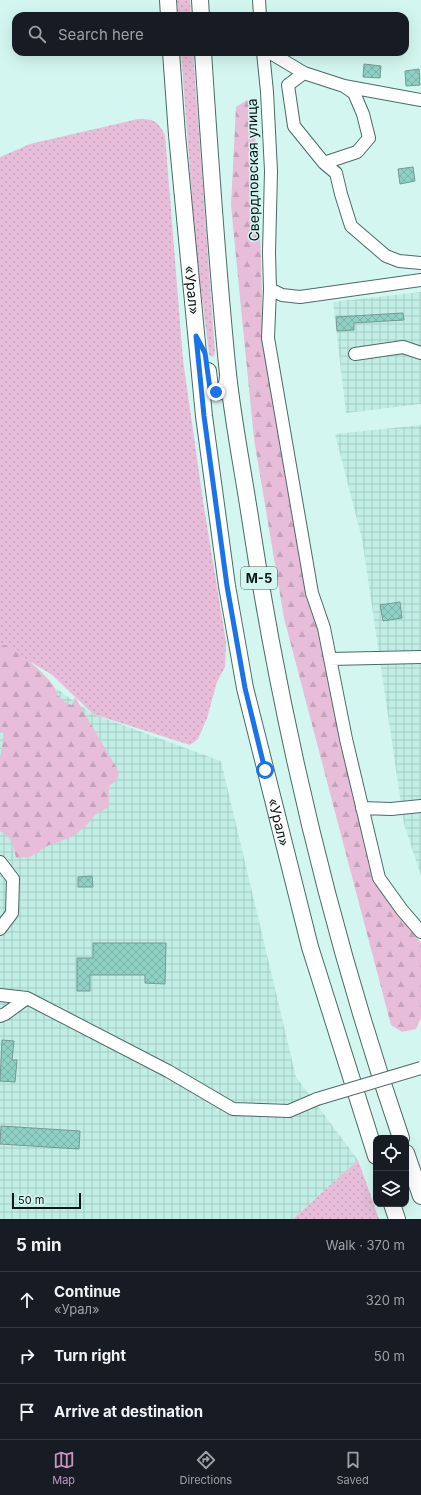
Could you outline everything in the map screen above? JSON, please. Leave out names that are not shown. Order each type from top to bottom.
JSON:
[{"type":"main road","points":[[168,0],[169,12]]},
{"type":"main road","points":[[200,0],[201,12]]},
{"type":"main road","name":"«Урал»","points":[[171,56],[177,135],[205,424],[227,586],[245,688],[310,947],[373,1146]]},
{"type":"main road","name":"«Урал»","points":[[204,56],[209,139],[228,376],[258,573],[294,761],[337,935],[385,1092],[400,1135]]},
{"type":"main road","points":[[196,336],[205,353],[210,389],[216,392],[224,390],[227,385],[228,376]]},
{"type":"main road","points":[[409,1162],[421,1196]]},
{"type":"main road","points":[[393,1207],[397,1219]]},
{"type":"street","points":[[259,0],[260,12]]},
{"type":"street","name":"Свердловская улица","points":[[263,56],[267,92],[271,171],[268,338],[312,593],[324,628],[346,739],[379,878],[402,910],[421,932]]},
{"type":"street","points":[[276,56],[304,73],[344,86],[421,100]]},
{"type":"street","points":[[304,73],[288,85],[294,126],[324,163],[336,173],[351,226],[386,256],[399,260],[421,263]]},
{"type":"street","points":[[324,163],[357,152],[369,138],[363,114],[354,93],[344,86]]},
{"type":"street","points":[[270,289],[282,295],[300,297],[421,280]]},
{"type":"street","points":[[355,354],[403,348],[421,353]]},
{"type":"street","points":[[330,659],[421,657]]},
{"type":"street","points":[[362,808],[391,809],[421,806]]},
{"type":"street","points":[[0,862],[13,879],[12,913],[0,929]]},
{"type":"street","points":[[0,995],[27,998],[168,1071],[233,1109],[289,1111],[317,1099],[421,1068]]},
{"type":"street","points":[[0,1016],[27,998]]},
{"type":"street","points":[[391,1219],[392,1207]]},
{"type":"shaded area","points":[[421,292],[421,404],[346,413],[333,302]]},
{"type":"shaded area","points":[[421,425],[421,876],[404,824],[362,539],[335,434]]},
{"type":"shaded area","points":[[0,656],[15,660],[93,714],[221,761],[296,1077],[358,1160],[293,1219],[0,1219]]},
{"type":"green space","points":[[177,0],[190,0],[191,12],[178,12]]},
{"type":"green space","points":[[181,56],[193,56],[215,353],[213,357],[210,356],[209,353],[196,251]]},
{"type":"green space","points":[[247,100],[253,103],[259,198],[263,325],[322,634],[374,880],[421,943],[421,1018],[416,1029],[402,1032],[391,1025],[284,618],[254,439],[231,205],[236,107]]},
{"type":"green space","points":[[138,119],[148,119],[154,121],[160,126],[165,135],[183,360],[203,501],[226,642],[225,667],[217,682],[207,718],[198,739],[190,745],[93,714],[51,674],[13,652],[0,649],[0,157],[30,144]]},
{"type":"green space","points":[[5,645],[25,658],[43,673],[53,685],[58,696],[68,704],[72,705],[75,697],[119,772],[117,780],[109,786],[109,804],[107,808],[96,814],[85,827],[71,837],[47,846],[30,857],[16,858],[11,842],[4,833],[0,831],[0,759],[4,733],[0,731],[0,646]]},
{"type":"green space","points":[[358,1160],[373,1202],[373,1207],[375,1207],[379,1219],[293,1219]]},
{"type":"building","points":[[364,64],[381,66],[380,78],[363,77]]},
{"type":"building","points":[[419,69],[420,85],[406,86],[405,71]]},
{"type":"building","points":[[413,167],[415,181],[400,184],[398,169]]},
{"type":"building","points":[[403,313],[404,320],[354,323],[354,330],[337,331],[336,317]]},
{"type":"building","points":[[400,602],[402,618],[383,621],[380,605]]},
{"type":"building","points":[[92,876],[93,887],[78,887],[78,877]]},
{"type":"building","points":[[93,943],[166,943],[165,984],[145,983],[145,975],[90,975],[90,991],[77,991],[77,958],[93,958]]},
{"type":"building","points":[[2,1040],[14,1041],[12,1060],[17,1060],[15,1082],[0,1081]]},
{"type":"building","points":[[1,1126],[80,1131],[79,1149],[0,1144]]},
{"type":"route","points":[[216,392],[210,389],[205,353],[196,336],[204,416],[227,586],[245,688],[265,770]]}]
